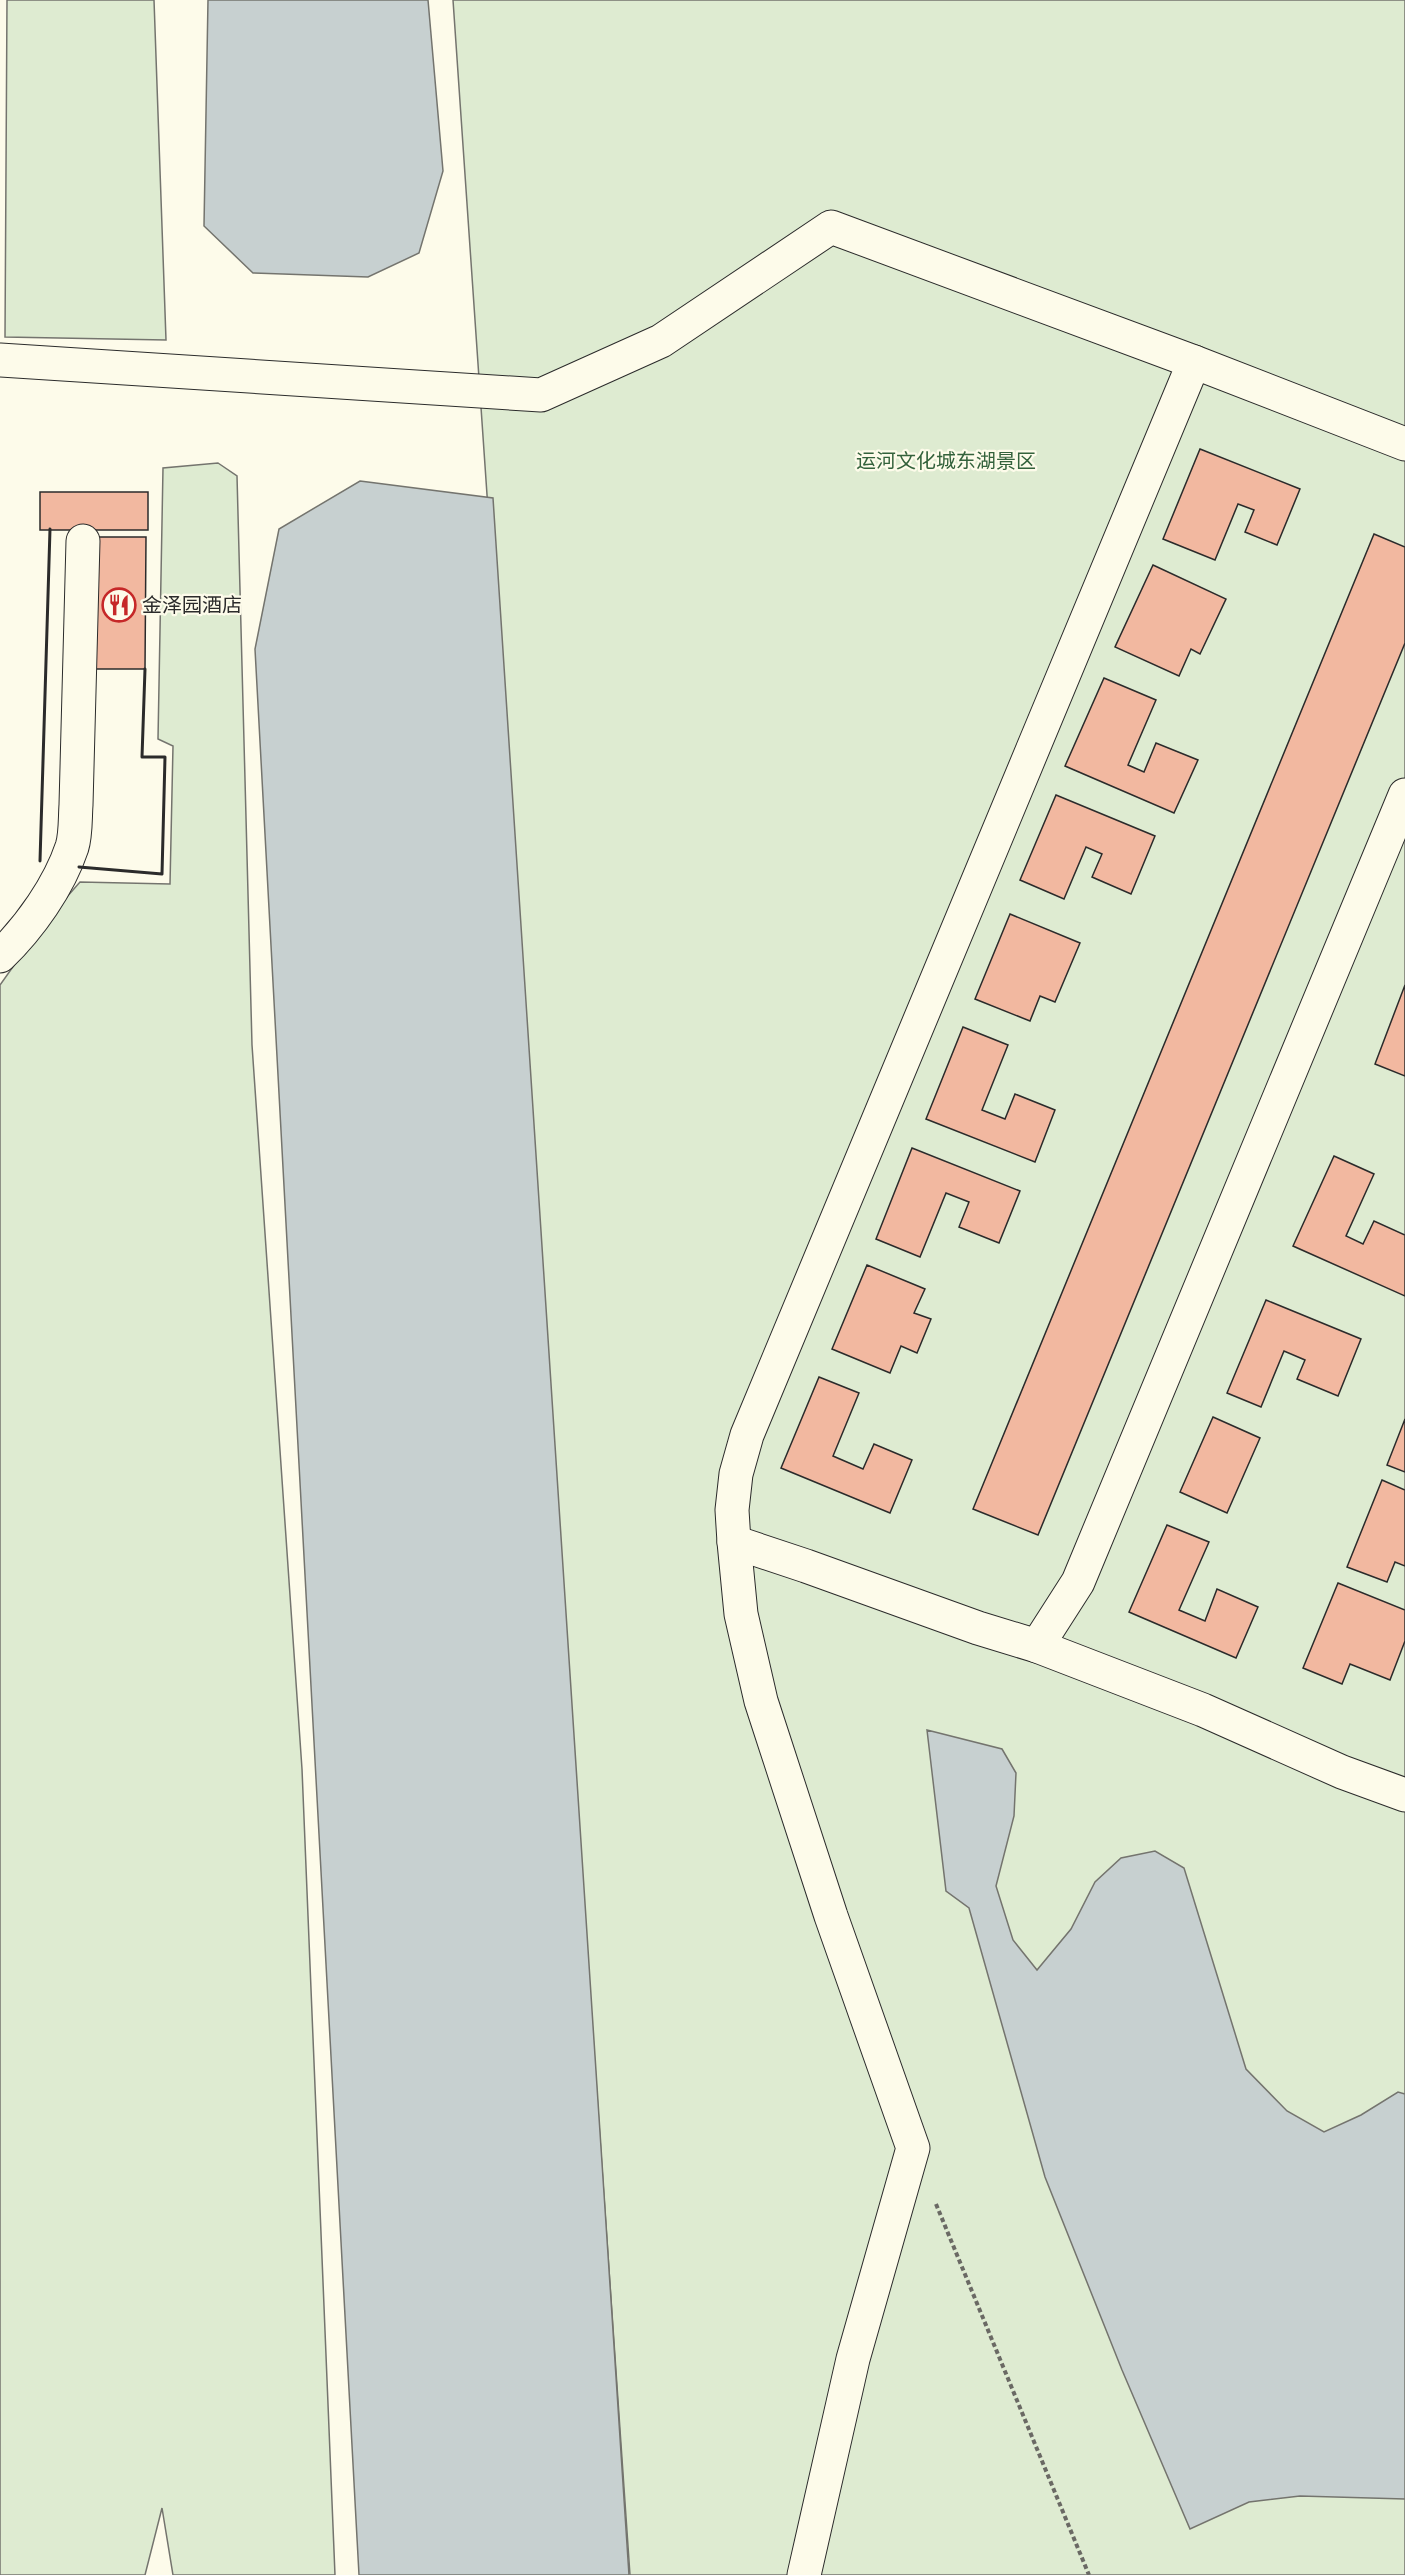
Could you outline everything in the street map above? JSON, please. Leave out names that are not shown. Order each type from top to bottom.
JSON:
[{"type":"street","points":[[0,360],[541,394],[661,341],[831,227],[1194,362],[1405,444]]},
{"type":"street","points":[[804,2575],[853,2359],[913,2148],[831,1916],[761,1701],[741,1614],[732,1510],[735,1486],[747,1435],[1194,362]]},
{"type":"street","points":[[0,956],[39,909],[53,887],[72,846],[76,805],[83,541]]},
{"type":"street","points":[[1037,1646],[1078,1582],[1405,795]]},
{"type":"street","points":[[734,1542],[978,1628],[1037,1646],[1203,1710],[1342,1772],[1405,1795]]},
{"type":"path","points":[[936,2203],[1089,2575]]},
{"type":"green space","points":[[7,0],[154,0],[166,340],[5,337]]},
{"type":"green space","name":"运河文化城东湖景区","points":[[453,0],[1405,0],[1405,2575],[630,2575]]},
{"type":"green space","points":[[218,463],[237,476],[252,1045],[302,1769],[335,2575],[173,2575],[162,2508],[145,2575],[0,2575],[0,985],[44,923],[80,882],[170,884],[173,746],[158,739],[163,468]]},
{"type":"shaded area","points":[[208,0],[428,0],[443,171],[419,253],[368,277],[253,273],[204,226]]},
{"type":"shaded area","points":[[360,481],[493,498],[629,2575],[359,2575],[255,649],[279,529]]},
{"type":"shaded area","points":[[927,1730],[1002,1749],[1016,1773],[1014,1816],[996,1886],[1013,1940],[1037,1970],[1071,1929],[1095,1882],[1121,1858],[1155,1851],[1184,1868],[1246,2069],[1287,2111],[1324,2132],[1361,2115],[1398,2092],[1405,2094],[1405,2499],[1300,2496],[1249,2502],[1190,2529],[1122,2370],[1045,2177],[969,1908],[946,1891]]},
{"type":"building","points":[[1200,449],[1300,489],[1277,545],[1245,532],[1254,510],[1238,504],[1215,560],[1163,539]]},
{"type":"building","points":[[40,492],[148,492],[148,530],[40,530]]},
{"type":"building","points":[[1374,534],[1405,547],[1405,643],[1038,1535],[973,1509]]},
{"type":"building","points":[[96,537],[146,537],[145,669],[95,669]]},
{"type":"building","points":[[1153,565],[1226,599],[1200,654],[1191,649],[1179,676],[1115,647]]},
{"type":"building","points":[[1104,678],[1156,700],[1128,765],[1144,772],[1156,743],[1198,760],[1174,813],[1065,766]]},
{"type":"building","points":[[1056,795],[1155,836],[1131,894],[1092,877],[1102,854],[1086,847],[1064,899],[1020,880]]},
{"type":"building","points":[[1010,914],[1080,943],[1055,1002],[1040,996],[1030,1021],[975,999]]},
{"type":"building","points":[[1405,985],[1405,1076],[1375,1064]]},
{"type":"building","points":[[963,1027],[1008,1045],[982,1110],[1005,1119],[1015,1094],[1055,1110],[1035,1162],[926,1119]]},
{"type":"building","points":[[912,1148],[1020,1191],[999,1243],[959,1227],[969,1202],[946,1193],[920,1257],[876,1239]]},
{"type":"building","points":[[1334,1156],[1374,1174],[1346,1236],[1363,1244],[1374,1221],[1405,1235],[1405,1296],[1293,1246]]},
{"type":"building","points":[[867,1265],[925,1289],[914,1313],[931,1319],[917,1353],[901,1346],[890,1373],[832,1349]]},
{"type":"building","points":[[1266,1300],[1361,1339],[1338,1396],[1297,1379],[1305,1360],[1284,1351],[1261,1407],[1227,1393]]},
{"type":"building","points":[[819,1377],[859,1393],[833,1456],[863,1469],[874,1444],[912,1460],[890,1513],[781,1468]]},
{"type":"building","points":[[1213,1417],[1260,1438],[1227,1513],[1180,1492]]},
{"type":"building","points":[[1405,1419],[1405,1472],[1387,1465]]},
{"type":"building","points":[[1382,1480],[1405,1490],[1405,1566],[1395,1562],[1387,1582],[1347,1567]]},
{"type":"building","points":[[1167,1525],[1209,1542],[1179,1610],[1205,1621],[1217,1589],[1258,1607],[1236,1658],[1129,1612]]},
{"type":"building","points":[[1338,1583],[1405,1610],[1405,1641],[1390,1680],[1350,1664],[1342,1684],[1303,1668]]},
{"type":"wall","points":[[40,861],[50,529]]},
{"type":"wall","points":[[79,867],[162,874],[165,757],[142,757],[145,669]]},
{"type":"place","name":"金泽园酒店","points":[[119,605]]}]
